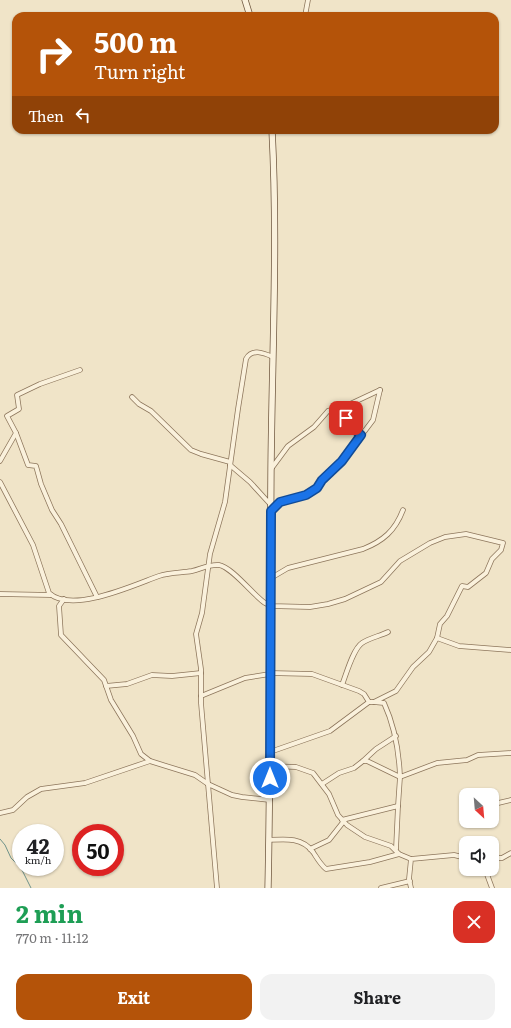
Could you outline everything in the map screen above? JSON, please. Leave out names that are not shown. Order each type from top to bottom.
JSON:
[{"type":"main road","points":[[245,0],[249,12]]},
{"type":"main road","points":[[268,888],[270,800],[274,187],[272,134]]},
{"type":"street","points":[[306,12],[308,0]]},
{"type":"street","points":[[217,888],[201,696],[201,672],[196,634],[202,614],[208,566],[214,536],[221,519],[225,502],[246,359],[252,353],[260,352],[273,357]]},
{"type":"street","points":[[80,370],[40,384],[17,395],[20,409],[7,416],[16,433],[28,465],[36,466],[40,484],[52,510],[61,524],[97,597]]},
{"type":"street","points":[[132,397],[137,403],[151,411],[192,450],[230,463],[250,482],[271,508],[280,502],[306,495],[317,488],[322,480],[342,461],[373,420],[380,390],[348,405],[336,407],[324,414],[314,427],[288,446],[271,469]]},
{"type":"street","points":[[336,407],[361,435]]},
{"type":"street","points":[[0,461],[16,433]]},
{"type":"street","points":[[0,482],[33,545],[47,588],[51,595]]},
{"type":"street","points":[[271,578],[288,568],[374,545],[389,534],[396,526],[403,510]]},
{"type":"street","points":[[0,594],[51,595],[64,599],[97,597],[121,591],[160,576],[191,571],[208,566],[223,566],[262,601],[271,606],[310,607],[345,599],[381,582],[400,561],[430,543],[445,537],[466,534],[503,543],[501,550],[492,559],[486,573],[468,587],[462,586],[447,616],[440,624],[437,638],[429,652],[413,667],[396,691],[374,702]]},
{"type":"street","points":[[64,599],[59,606],[61,635],[100,675],[106,686],[108,695],[133,736],[141,754],[150,762],[195,775],[208,784],[237,796],[270,800]]},
{"type":"street","points":[[342,685],[349,664],[358,646],[365,641],[388,632]]},
{"type":"street","points":[[437,638],[459,646],[511,650]]},
{"type":"street","points":[[106,686],[127,684],[152,675],[172,676],[201,672]]},
{"type":"street","points":[[201,696],[245,678],[270,674],[312,674],[362,692],[369,702]]},
{"type":"street","points":[[270,752],[330,731],[369,702],[384,702],[396,736],[400,777],[396,849],[399,854],[411,859],[454,855],[459,856]]},
{"type":"street","points":[[322,784],[339,773],[354,768],[363,762],[376,749],[396,736]]},
{"type":"street","points":[[363,762],[371,763],[400,777],[438,763],[467,760],[478,755],[511,753]]},
{"type":"street","points":[[0,813],[13,810],[26,796],[41,789],[85,783],[150,762]]},
{"type":"street","points":[[270,766],[296,767],[313,773],[322,784],[343,820],[365,837],[396,849]]},
{"type":"street","points":[[499,803],[511,800]]},
{"type":"street","points":[[310,848],[328,840],[343,820],[398,806]]},
{"type":"street","points":[[269,840],[298,840],[310,848],[321,865],[326,869],[370,862],[399,854]]},
{"type":"street","points":[[499,858],[511,853]]},
{"type":"street","points":[[411,859],[411,888]]},
{"type":"street","points":[[488,876],[492,888]]},
{"type":"street","points":[[381,888],[410,881]]},
{"type":"waterway","points":[[0,839],[5,845],[11,858],[21,868],[31,888]]},
{"type":"route","points":[[270,778],[271,511],[277,504],[284,500],[306,495],[312,492],[342,461],[361,435],[359,435],[346,418]]}]
